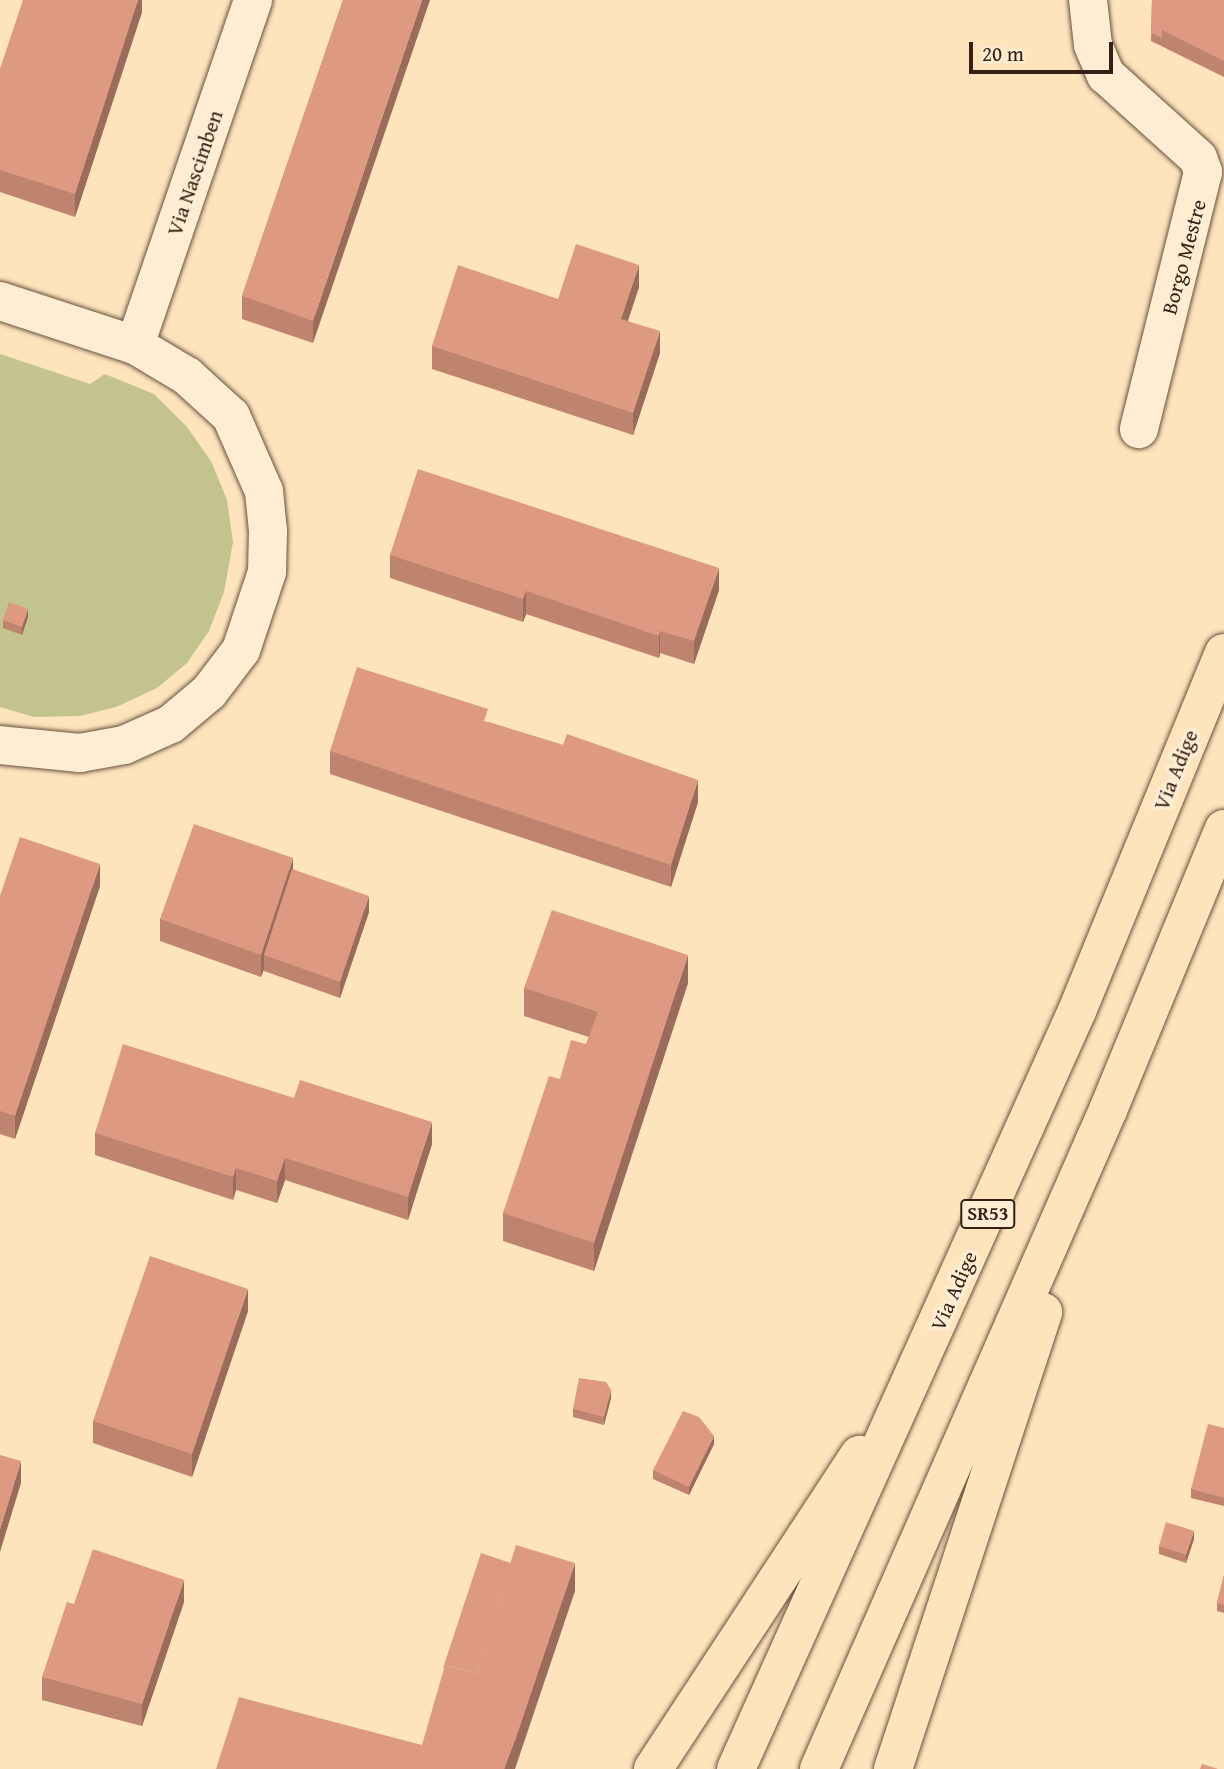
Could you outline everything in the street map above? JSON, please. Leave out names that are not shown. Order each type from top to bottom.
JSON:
[{"type":"highway","name":"Via Adige","points":[[736,1769],[928,1351],[1077,1011],[1224,653]]},
{"type":"highway","points":[[819,1769],[1108,1110],[1224,829]]},
{"type":"highway","points":[[893,1769],[1108,1110]]},
{"type":"highway","points":[[653,1769],[928,1351]]},
{"type":"street","name":"Via Nascimben","points":[[135,345],[253,0]]},
{"type":"street","name":"Borgo Mestre","points":[[1088,0],[1093,45],[1106,75],[1198,158],[1203,172],[1139,429]]},
{"type":"street","points":[[0,301],[135,345],[187,376],[231,416],[249,451],[264,491],[268,531],[259,604],[241,650],[209,692],[171,723],[124,745],[80,753],[0,746]]},
{"type":"green space","points":[[0,354],[90,384],[105,374],[154,394],[187,427],[211,461],[227,500],[233,542],[224,592],[209,631],[187,663],[157,688],[116,707],[80,716],[34,717],[0,707]]},
{"type":"building","points":[[23,0],[138,0],[75,194],[0,170],[0,69]]},
{"type":"building","points":[[343,0],[422,0],[313,321],[242,296]]},
{"type":"building","points":[[1152,0],[1175,0],[1162,30],[1162,38],[1151,33]]},
{"type":"building","points":[[1175,0],[1224,0],[1224,61],[1162,30]]},
{"type":"building","points":[[576,244],[639,265],[621,319],[660,331],[633,413],[432,346],[458,265],[558,299]]},
{"type":"building","points":[[418,469],[719,568],[694,641],[660,631],[659,636],[526,591],[523,599],[390,555]]},
{"type":"building","points":[[9,602],[28,609],[22,627],[3,620]]},
{"type":"building","points":[[357,667],[488,709],[484,721],[563,745],[567,734],[698,780],[671,865],[330,751]]},
{"type":"building","points":[[194,824],[293,858],[261,955],[160,919]]},
{"type":"building","points":[[20,837],[100,864],[15,1116],[0,1111],[0,896]]},
{"type":"building","points":[[292,869],[369,896],[340,982],[264,955]]},
{"type":"building","points":[[552,910],[688,955],[594,1243],[503,1213],[549,1076],[560,1079],[571,1040],[586,1044],[598,1012],[524,988]]},
{"type":"building","points":[[123,1044],[294,1098],[300,1080],[432,1122],[408,1197],[285,1158],[277,1181],[236,1168],[233,1177],[95,1133]]},
{"type":"building","points":[[150,1256],[248,1289],[192,1454],[93,1421]]},
{"type":"building","points":[[579,1378],[606,1382],[611,1390],[604,1417],[573,1409]]},
{"type":"building","points":[[683,1411],[699,1417],[714,1436],[689,1487],[653,1470]]},
{"type":"building","points":[[1208,1424],[1224,1428],[1224,1498],[1191,1489]]},
{"type":"building","points":[[0,1455],[21,1461],[0,1529]]},
{"type":"building","points":[[1166,1522],[1194,1531],[1186,1555],[1159,1546]]},
{"type":"building","points":[[516,1545],[575,1563],[504,1769],[216,1769],[239,1697],[422,1745],[445,1665],[476,1673]]},
{"type":"building","points":[[93,1549],[184,1580],[142,1704],[42,1677],[67,1602],[74,1604]]},
{"type":"building","points":[[481,1553],[511,1563],[476,1673],[445,1665],[443,1668]]},
{"type":"building","points":[[1224,1575],[1224,1605],[1217,1603]]},
{"type":"building","points":[[1202,1764],[1218,1769],[1200,1769]]}]
